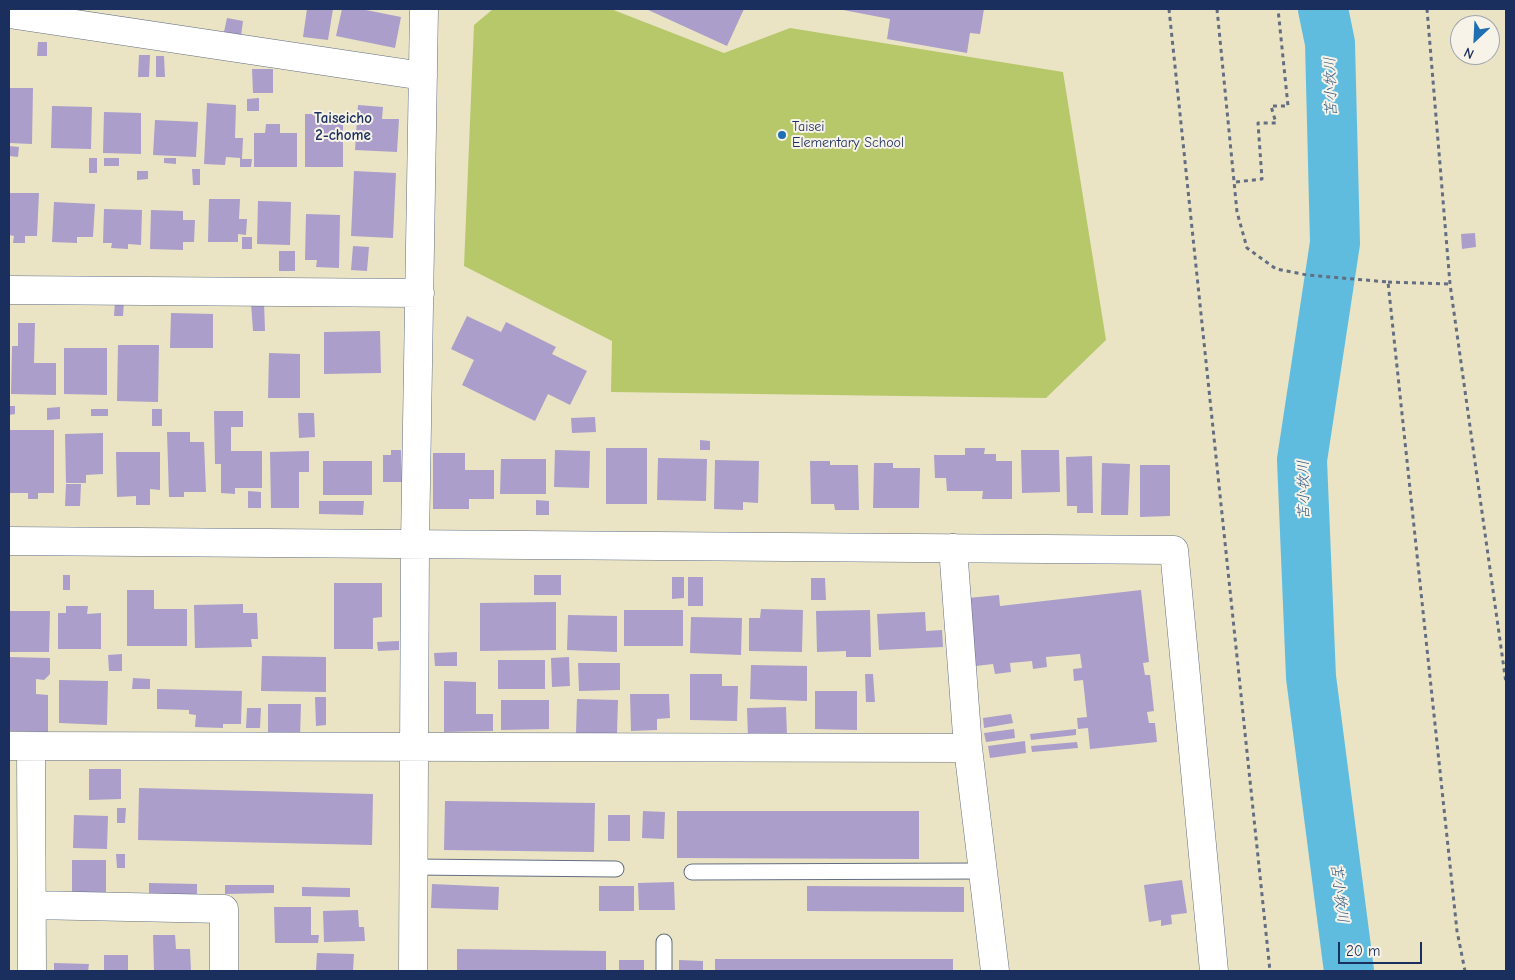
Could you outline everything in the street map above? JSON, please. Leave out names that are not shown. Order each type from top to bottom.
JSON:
[{"type":"street","points":[[413,971],[415,543],[424,9]]},
{"type":"street","points":[[9,14],[423,76]]},
{"type":"street","points":[[9,290],[420,293]]},
{"type":"street","points":[[9,541],[1174,550],[1214,971]]},
{"type":"street","points":[[953,548],[968,748],[995,971]]},
{"type":"street","points":[[32,971],[32,905],[20,746],[968,748]]},
{"type":"street","points":[[32,905],[224,908],[224,971]]},
{"type":"lane","points":[[414,867],[616,869]]},
{"type":"lane","points":[[692,872],[983,871]]},
{"type":"lane","points":[[664,942],[664,971]]},
{"type":"path","points":[[1169,9],[1270,971]]},
{"type":"path","points":[[1217,9],[1236,182],[1237,212],[1247,248],[1276,269],[1307,275],[1388,282],[1450,284]]},
{"type":"path","points":[[1236,182],[1262,179],[1258,123],[1276,123],[1270,106],[1288,106],[1278,9]]},
{"type":"path","points":[[1427,9],[1450,284],[1506,682]]},
{"type":"path","points":[[1388,282],[1457,931],[1464,971]]},
{"type":"green space","name":"Taisei Elementary School","points":[[493,9],[611,9],[724,53],[790,28],[1063,72],[1106,340],[1046,398],[611,392],[612,341],[464,266],[474,25]]},
{"type":"building","points":[[307,9],[333,9],[328,40],[303,37]]},
{"type":"building","points":[[342,9],[361,9],[401,17],[395,48],[336,36]]},
{"type":"building","points":[[646,9],[744,9],[727,46]]},
{"type":"building","points":[[838,9],[984,9],[980,34],[970,33],[967,53],[887,39],[890,19]]},
{"type":"building","points":[[227,18],[243,21],[241,36],[224,32]]},
{"type":"building","points":[[38,42],[47,42],[47,56],[37,56]]},
{"type":"building","points":[[139,55],[150,55],[149,77],[138,77]]},
{"type":"building","points":[[156,56],[164,56],[165,77],[156,77]]},
{"type":"building","points":[[252,69],[273,69],[273,93],[253,93]]},
{"type":"building","points":[[9,88],[33,88],[32,144],[9,143]]},
{"type":"building","points":[[259,98],[259,111],[247,111],[247,99]]},
{"type":"building","points":[[207,103],[236,105],[235,138],[243,138],[242,159],[252,159],[251,167],[240,167],[240,158],[226,157],[225,165],[204,164]]},
{"type":"building","points":[[358,105],[383,107],[382,119],[399,119],[397,152],[355,150]]},
{"type":"building","points":[[52,106],[92,107],[91,149],[51,148]]},
{"type":"building","points":[[104,112],[141,113],[141,154],[103,153]]},
{"type":"building","points":[[305,114],[329,114],[329,124],[343,124],[343,167],[305,167]]},
{"type":"building","points":[[155,120],[198,122],[196,157],[153,155]]},
{"type":"building","points":[[266,124],[280,124],[280,133],[297,133],[297,167],[254,167],[254,133],[265,133]]},
{"type":"building","points":[[9,146],[19,147],[18,157],[9,156]]},
{"type":"building","points":[[89,158],[97,158],[97,173],[89,173]]},
{"type":"building","points":[[104,158],[119,158],[119,166],[104,166]]},
{"type":"building","points":[[164,158],[176,158],[176,164],[164,163]]},
{"type":"building","points":[[192,169],[200,169],[200,185],[193,185]]},
{"type":"building","points":[[137,171],[148,171],[148,179],[137,180]]},
{"type":"building","points":[[354,171],[396,173],[393,238],[351,236]]},
{"type":"building","points":[[9,193],[39,193],[37,236],[25,236],[25,243],[13,243],[14,236],[9,235]]},
{"type":"building","points":[[209,199],[240,199],[239,219],[247,219],[246,235],[238,234],[238,242],[208,242]]},
{"type":"building","points":[[258,201],[291,202],[290,245],[257,244]]},
{"type":"building","points":[[54,202],[95,204],[93,237],[77,237],[77,243],[52,242]]},
{"type":"building","points":[[104,209],[142,210],[141,245],[128,244],[128,249],[111,248],[112,243],[103,243]]},
{"type":"building","points":[[151,210],[183,211],[183,220],[195,220],[194,242],[183,242],[183,250],[150,249]]},
{"type":"building","points":[[306,214],[340,215],[339,268],[316,267],[317,260],[305,260]]},
{"type":"building","points":[[1475,233],[1476,247],[1462,249],[1461,234]]},
{"type":"building","points":[[242,237],[252,237],[252,249],[242,249]]},
{"type":"building","points":[[353,246],[369,247],[367,271],[351,270]]},
{"type":"building","points":[[279,251],[295,251],[295,271],[279,271]]},
{"type":"building","points":[[115,301],[124,301],[123,316],[114,316]]},
{"type":"building","points":[[264,302],[265,331],[253,331],[251,303]]},
{"type":"building","points":[[171,313],[213,314],[213,348],[170,348]]},
{"type":"building","points":[[467,316],[501,332],[506,322],[556,347],[552,354],[587,371],[570,405],[548,394],[535,421],[462,385],[474,360],[451,349]]},
{"type":"building","points":[[18,323],[35,323],[34,363],[56,363],[56,395],[11,394],[12,346],[18,346]]},
{"type":"building","points":[[380,331],[381,373],[324,374],[324,332]]},
{"type":"building","points":[[118,345],[159,345],[158,402],[117,401]]},
{"type":"building","points":[[64,348],[107,348],[107,395],[64,394]]},
{"type":"building","points":[[269,353],[300,354],[300,398],[268,398]]},
{"type":"building","points":[[9,406],[15,406],[15,414],[9,415]]},
{"type":"building","points":[[60,407],[60,419],[47,420],[47,408]]},
{"type":"building","points":[[91,409],[108,409],[108,416],[91,416]]},
{"type":"building","points":[[152,409],[162,409],[162,426],[152,426]]},
{"type":"building","points":[[214,411],[243,411],[243,427],[231,427],[231,451],[262,451],[262,488],[235,488],[235,494],[221,493],[221,464],[215,464]]},
{"type":"building","points":[[298,413],[314,413],[315,437],[299,438]]},
{"type":"building","points":[[595,417],[596,432],[572,433],[571,418]]},
{"type":"building","points":[[9,430],[54,430],[54,493],[38,493],[38,499],[28,499],[28,493],[9,493]]},
{"type":"building","points":[[167,432],[190,432],[190,442],[204,442],[206,492],[184,492],[184,497],[169,497]]},
{"type":"building","points":[[103,433],[103,474],[86,475],[86,483],[66,483],[65,434]]},
{"type":"building","points":[[700,440],[710,441],[710,450],[700,450]]},
{"type":"building","points":[[606,448],[647,448],[647,504],[606,504]]},
{"type":"building","points":[[965,448],[985,448],[984,454],[996,454],[996,461],[1012,461],[1012,499],[982,499],[983,491],[947,491],[946,478],[935,478],[934,455],[965,455]]},
{"type":"building","points":[[391,450],[401,450],[402,482],[383,482],[383,455],[391,455]]},
{"type":"building","points":[[555,450],[590,451],[589,488],[554,487]]},
{"type":"building","points":[[1021,450],[1059,450],[1060,492],[1022,493]]},
{"type":"building","points":[[309,451],[309,472],[299,472],[299,508],[271,508],[270,452]]},
{"type":"building","points":[[116,452],[160,452],[160,490],[150,489],[150,505],[136,505],[136,496],[117,497]]},
{"type":"building","points":[[433,453],[465,453],[465,470],[494,470],[494,499],[469,499],[469,509],[433,509]]},
{"type":"building","points":[[1092,456],[1093,513],[1077,513],[1077,506],[1067,506],[1066,457]]},
{"type":"building","points":[[658,458],[707,459],[706,501],[657,500]]},
{"type":"building","points":[[501,459],[546,459],[546,494],[500,494]]},
{"type":"building","points":[[715,460],[759,461],[758,503],[743,502],[743,510],[714,509]]},
{"type":"building","points":[[323,461],[372,461],[372,495],[323,495]]},
{"type":"building","points":[[810,461],[830,461],[830,465],[858,465],[859,510],[835,510],[834,504],[811,504]]},
{"type":"building","points":[[874,463],[893,463],[893,468],[920,468],[919,508],[873,508]]},
{"type":"building","points":[[1102,463],[1130,464],[1128,515],[1101,515]]},
{"type":"building","points":[[1140,465],[1170,465],[1170,516],[1140,517]]},
{"type":"building","points":[[66,484],[81,484],[80,506],[65,506]]},
{"type":"building","points":[[248,491],[261,492],[261,508],[248,508]]},
{"type":"building","points":[[536,500],[549,501],[549,515],[536,515]]},
{"type":"building","points":[[319,501],[364,501],[363,515],[319,514]]},
{"type":"building","points":[[63,575],[70,575],[70,590],[63,590]]},
{"type":"building","points":[[534,575],[561,575],[561,595],[534,595]]},
{"type":"building","points":[[672,577],[684,577],[684,598],[672,599]]},
{"type":"building","points":[[688,577],[703,577],[703,606],[688,606]]},
{"type":"building","points":[[811,578],[825,578],[826,600],[811,600]]},
{"type":"building","points":[[334,583],[382,583],[382,617],[373,618],[373,649],[334,649]]},
{"type":"building","points":[[127,590],[154,590],[154,609],[187,609],[187,646],[127,646]]},
{"type":"building","points":[[1141,590],[1149,662],[1143,663],[1145,675],[1150,675],[1154,711],[1147,712],[1149,723],[1155,723],[1157,742],[1090,749],[1088,728],[1078,729],[1077,718],[1087,717],[1083,680],[1074,681],[1073,669],[1082,668],[1080,654],[1046,657],[1047,667],[1033,669],[1032,661],[1010,663],[1011,672],[995,674],[993,664],[976,666],[968,598],[999,595],[1000,606]]},
{"type":"building","points":[[556,602],[556,650],[480,651],[480,603]]},
{"type":"building","points":[[243,604],[243,613],[257,613],[258,639],[251,639],[252,647],[195,648],[194,605]]},
{"type":"building","points":[[66,606],[88,606],[87,614],[101,613],[101,649],[58,649],[58,613],[66,613]]},
{"type":"building","points":[[761,609],[803,610],[802,652],[749,651],[749,618],[760,618]]},
{"type":"building","points":[[624,610],[683,610],[683,646],[624,646]]},
{"type":"building","points":[[870,610],[871,657],[846,657],[846,651],[817,652],[816,611]]},
{"type":"building","points":[[9,611],[50,611],[49,652],[9,652]]},
{"type":"building","points":[[925,612],[926,631],[942,630],[943,647],[879,650],[877,614]]},
{"type":"building","points":[[568,615],[617,616],[617,652],[567,650]]},
{"type":"building","points":[[691,617],[742,618],[741,655],[690,653]]},
{"type":"building","points":[[399,641],[399,650],[378,651],[377,642]]},
{"type":"building","points":[[457,652],[457,666],[435,666],[434,653]]},
{"type":"building","points":[[122,654],[122,671],[109,671],[108,655]]},
{"type":"building","points":[[262,656],[326,657],[326,692],[261,691]]},
{"type":"building","points":[[9,657],[50,658],[50,674],[44,680],[36,679],[36,694],[48,695],[48,732],[9,731]]},
{"type":"building","points":[[569,657],[570,686],[552,687],[551,658]]},
{"type":"building","points":[[498,660],[545,660],[545,689],[498,689]]},
{"type":"building","points":[[578,663],[620,663],[620,690],[579,691]]},
{"type":"building","points":[[751,665],[807,666],[807,701],[750,699]]},
{"type":"building","points":[[690,674],[722,674],[722,686],[738,686],[737,721],[690,720]]},
{"type":"building","points":[[865,674],[873,674],[875,702],[866,702]]},
{"type":"building","points":[[133,678],[150,679],[150,689],[132,689]]},
{"type":"building","points":[[59,680],[108,681],[107,725],[59,723]]},
{"type":"building","points":[[444,681],[476,682],[476,714],[493,714],[493,731],[444,732]]},
{"type":"building","points":[[157,689],[242,691],[241,724],[223,724],[223,728],[195,727],[196,715],[189,714],[189,710],[157,709]]},
{"type":"building","points":[[815,691],[857,691],[857,730],[815,729]]},
{"type":"building","points":[[630,694],[669,694],[670,718],[657,719],[657,730],[631,731]]},
{"type":"building","points":[[315,697],[326,697],[326,725],[316,726]]},
{"type":"building","points":[[577,699],[618,700],[617,734],[576,733]]},
{"type":"building","points":[[501,700],[549,700],[549,729],[501,730]]},
{"type":"building","points":[[268,704],[301,704],[300,737],[268,737]]},
{"type":"building","points":[[786,707],[787,736],[748,737],[747,708]]},
{"type":"building","points":[[247,708],[261,708],[260,728],[246,728]]},
{"type":"building","points":[[1011,714],[1013,723],[984,728],[983,718]]},
{"type":"building","points":[[1014,729],[1015,738],[986,742],[984,733]]},
{"type":"building","points":[[1076,729],[1076,735],[1031,740],[1030,734]]},
{"type":"building","points":[[1025,741],[1026,753],[990,758],[988,746]]},
{"type":"building","points":[[1077,742],[1078,748],[1032,752],[1031,746]]},
{"type":"building","points":[[89,769],[121,769],[121,799],[89,800]]},
{"type":"building","points":[[139,788],[373,794],[372,845],[138,840]]},
{"type":"building","points":[[445,801],[595,803],[594,852],[444,850]]},
{"type":"building","points":[[117,808],[126,808],[125,823],[117,823]]},
{"type":"building","points":[[643,811],[665,812],[664,839],[642,838]]},
{"type":"building","points":[[677,811],[919,811],[919,859],[677,858]]},
{"type":"building","points":[[74,815],[108,816],[107,849],[73,848]]},
{"type":"building","points":[[608,815],[630,815],[630,841],[608,841]]},
{"type":"building","points":[[116,854],[125,854],[125,868],[117,868]]},
{"type":"building","points":[[72,860],[106,860],[106,893],[72,893]]},
{"type":"building","points":[[1182,880],[1187,913],[1171,915],[1172,924],[1161,926],[1161,920],[1149,922],[1144,885]]},
{"type":"building","points":[[674,882],[675,910],[639,910],[638,883]]},
{"type":"building","points":[[149,883],[197,884],[197,894],[149,894]]},
{"type":"building","points":[[432,884],[499,887],[498,910],[431,908]]},
{"type":"building","points":[[225,885],[274,885],[274,893],[225,894]]},
{"type":"building","points":[[599,886],[634,886],[634,911],[599,911]]},
{"type":"building","points":[[807,886],[964,887],[964,912],[807,911]]},
{"type":"building","points":[[302,887],[350,888],[350,897],[302,896]]},
{"type":"building","points":[[274,907],[311,907],[311,935],[319,935],[318,943],[275,943]]},
{"type":"building","points":[[358,910],[359,927],[364,927],[365,941],[324,942],[323,911]]},
{"type":"building","points":[[153,935],[175,935],[176,949],[190,949],[191,971],[154,971]]},
{"type":"building","points":[[457,949],[606,951],[606,971],[457,971]]},
{"type":"building","points":[[317,953],[354,954],[353,971],[316,971]]},
{"type":"building","points":[[104,955],[128,955],[128,971],[104,971]]},
{"type":"building","points":[[715,959],[953,959],[953,971],[715,971]]},
{"type":"building","points":[[619,960],[644,960],[644,971],[619,971]]},
{"type":"building","points":[[679,960],[703,961],[703,971],[679,971]]},
{"type":"building","points":[[54,963],[89,964],[88,971],[54,971]]},
{"type":"waterway","name":"苫小牧川","points":[[1323,9],[1330,43],[1335,243],[1302,460],[1311,677],[1349,971]]},
{"type":"place","name":"Taisei Elementary School","points":[[782,135]]},
{"type":"district","name":"Taiseicho 2-chome","points":[[343,128]]}]
